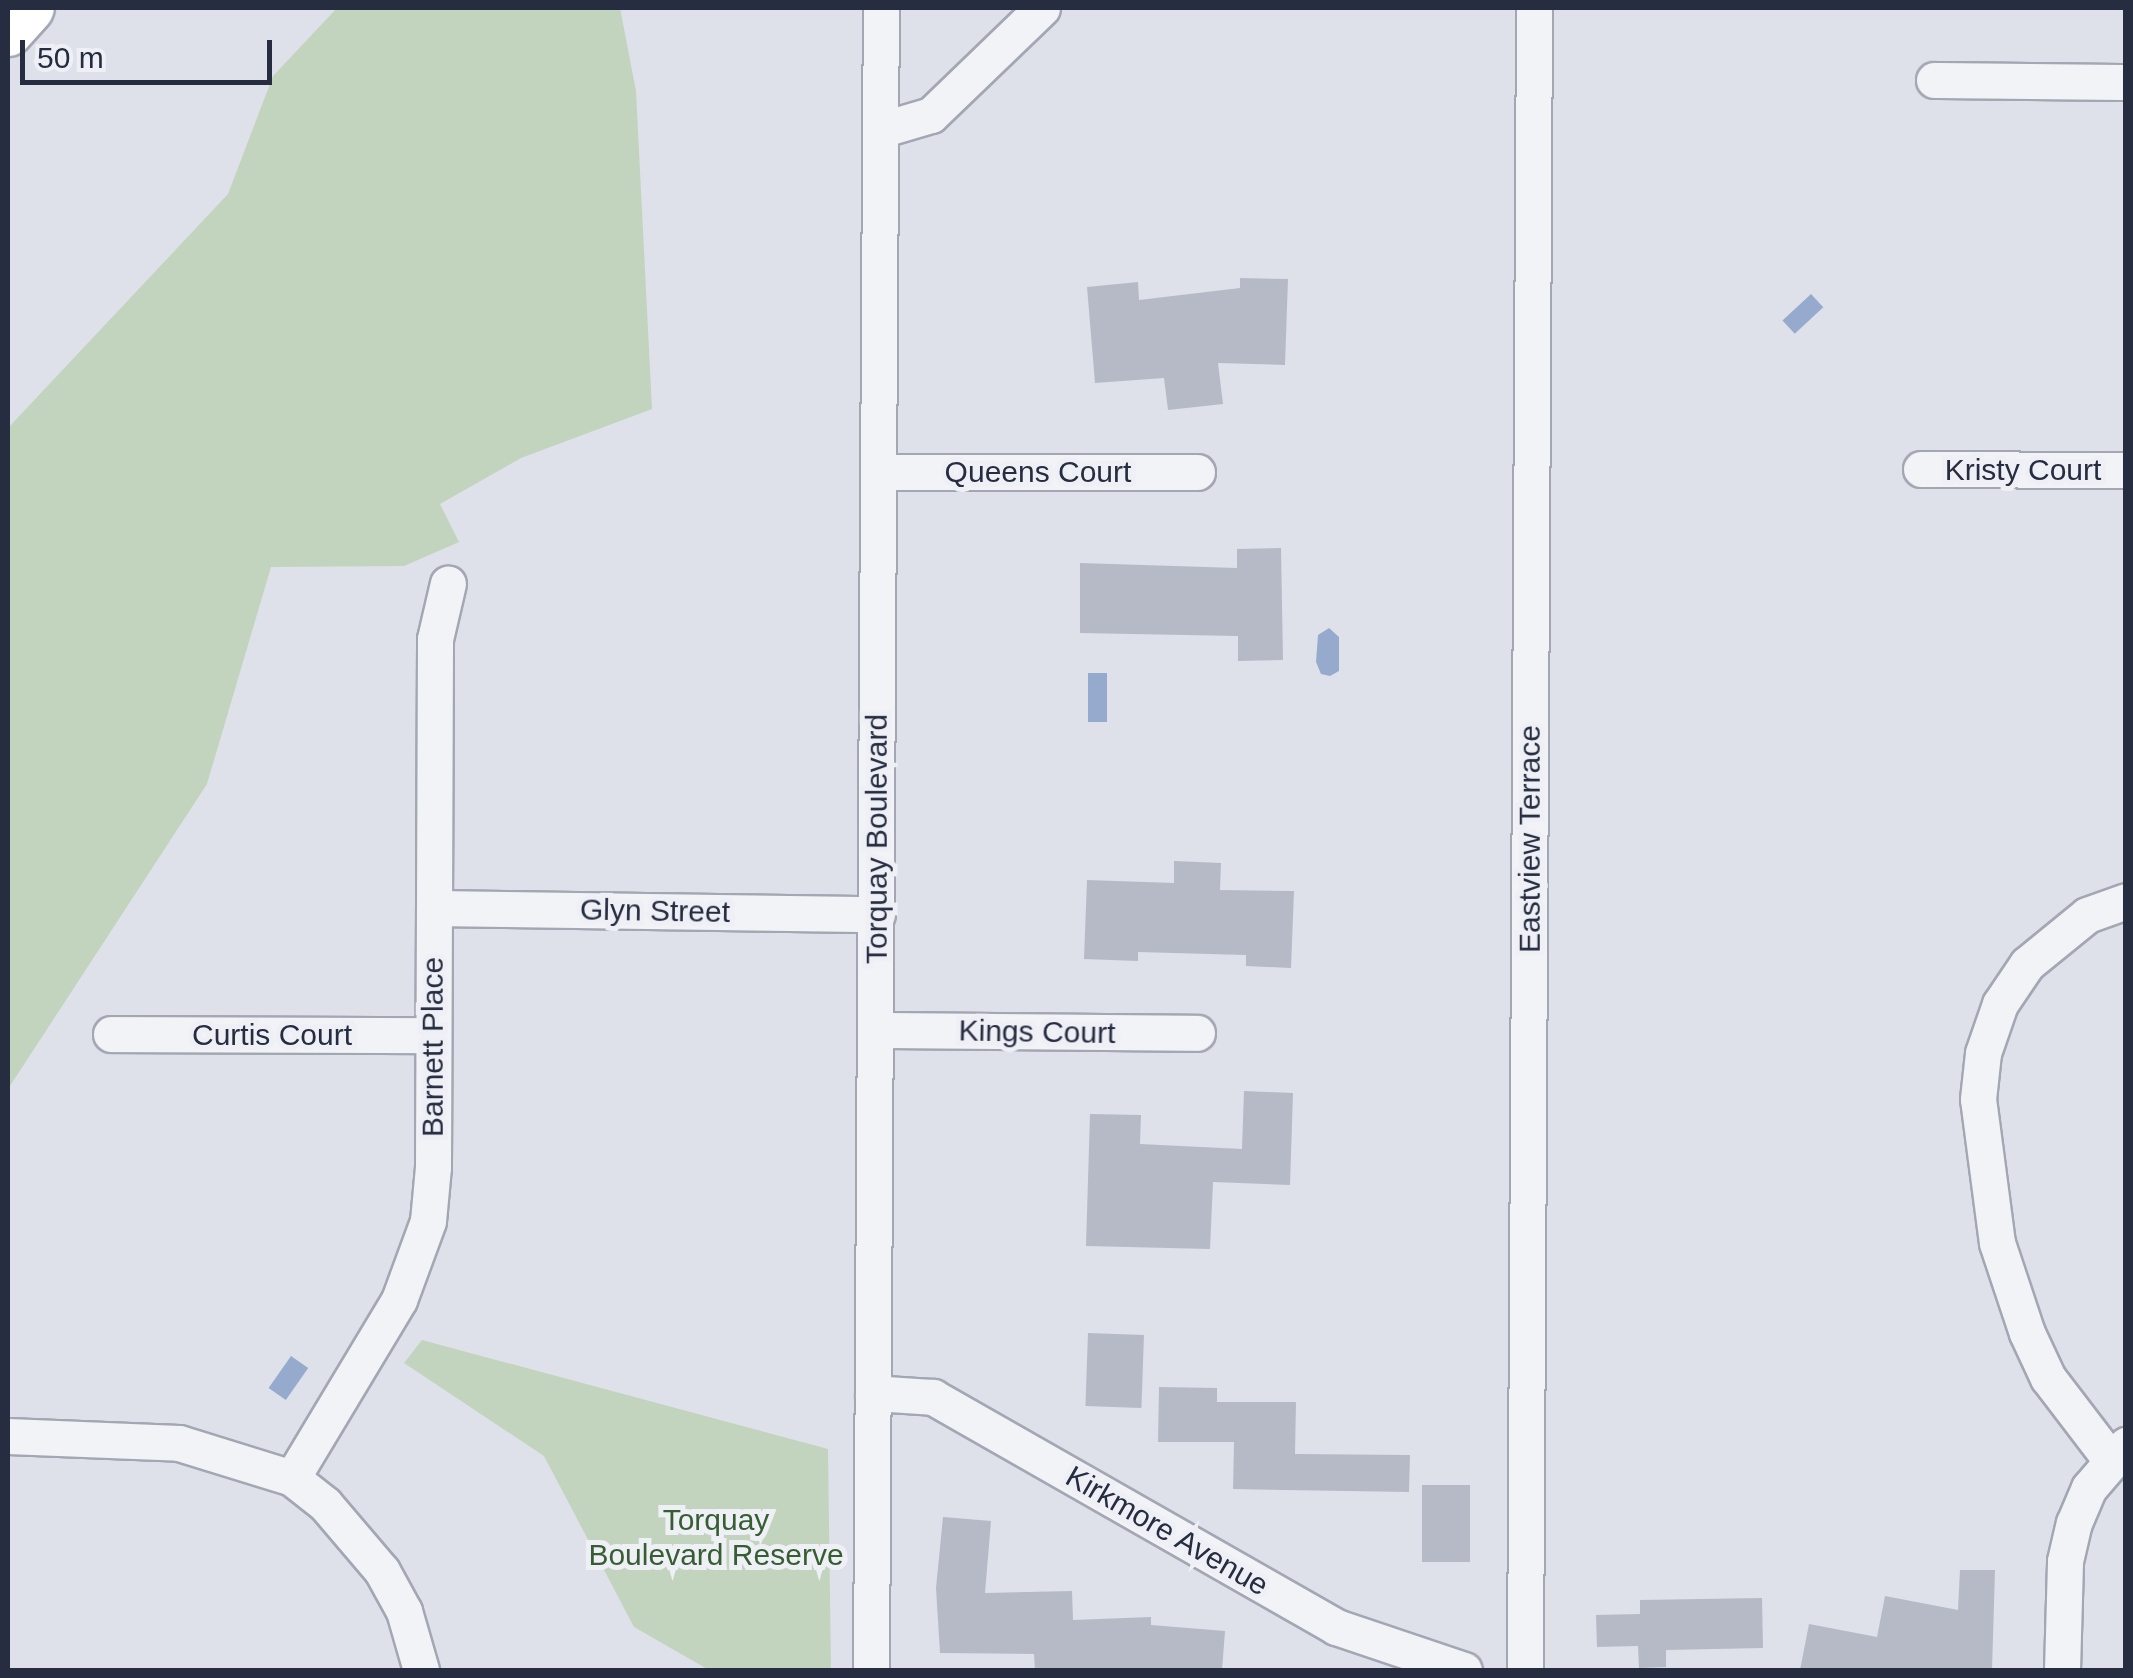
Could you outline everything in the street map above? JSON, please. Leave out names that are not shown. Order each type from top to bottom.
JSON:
[{"type":"street","points":[[8,31],[28,8]]},
{"type":"street","name":"Torquay Boulevard","points":[[871,1670],[881,8]]},
{"type":"street","points":[[880,130],[931,115],[1042,8]]},
{"type":"street","name":"Eastview Terrace","points":[[1525,1670],[1534,8]]},
{"type":"street","points":[[1934,80],[2126,82]]},
{"type":"street","name":"Kristy Court","points":[[1920,469],[2126,470]]},
{"type":"street","name":"Queens Court","points":[[879,472],[1197,472]]},
{"type":"street","name":"Barnett Place","points":[[292,1478],[416,1262],[433,1168],[435,639],[448,583]]},
{"type":"street","points":[[2062,1670],[2065,1561],[2090,1488],[2118,1452],[2048,1378],[2027,1333],[1997,1243],[1978,1100],[1982,1053],[2000,1004],[2028,964],[2087,915],[2126,901]]},
{"type":"street","name":"Glyn Street","points":[[434,908],[877,914]]},
{"type":"street","name":"Kings Court","points":[[877,1030],[1197,1033]]},
{"type":"street","name":"Curtis Court","points":[[111,1034],[432,1036]]},
{"type":"street","name":"Kirkmore Avenue","points":[[873,1392],[933,1397],[1336,1628],[1464,1670]]},
{"type":"street","points":[[8,1436],[179,1443],[292,1478],[326,1504],[382,1571],[404,1611],[421,1670]]},
{"type":"green space","points":[[337,8],[620,8],[636,91],[652,409],[521,458],[440,504],[459,542],[404,566],[271,567],[207,784],[8,1089],[8,428],[228,194],[273,76]]},
{"type":"green space","name":"Torquay Boulevard Reserve","points":[[422,1340],[828,1449],[831,1670],[709,1670],[634,1627],[544,1456],[404,1363]]},
{"type":"water","points":[[1811,294],[1823,307],[1795,334],[1782,321]]},
{"type":"water","points":[[1329,628],[1339,637],[1339,671],[1330,676],[1321,674],[1316,662],[1318,635]]},
{"type":"water","points":[[1088,673],[1107,673],[1107,722],[1088,722]]},
{"type":"water","points":[[291,1356],[308,1368],[286,1400],[269,1388]]},
{"type":"building","points":[[1240,278],[1288,279],[1285,365],[1218,363],[1223,404],[1168,410],[1164,378],[1095,383],[1087,287],[1138,282],[1139,300],[1240,288]]},
{"type":"building","points":[[1281,548],[1283,660],[1238,661],[1238,636],[1080,633],[1080,563],[1237,568],[1237,549]]},
{"type":"building","points":[[1174,861],[1221,863],[1220,890],[1294,891],[1291,968],[1246,966],[1246,955],[1138,952],[1138,961],[1084,959],[1087,880],[1174,883]]},
{"type":"building","points":[[1244,1091],[1293,1093],[1290,1185],[1213,1182],[1210,1249],[1086,1246],[1090,1114],[1141,1115],[1140,1144],[1242,1149]]},
{"type":"building","points":[[1088,1333],[1144,1335],[1141,1408],[1085,1406]]},
{"type":"building","points":[[1159,1387],[1217,1388],[1217,1402],[1296,1402],[1295,1454],[1410,1455],[1409,1492],[1233,1489],[1234,1442],[1158,1442]]},
{"type":"building","points":[[1422,1485],[1470,1485],[1470,1562],[1422,1562]]},
{"type":"building","points":[[943,1517],[991,1521],[985,1593],[1072,1591],[1073,1620],[1151,1617],[1151,1625],[1225,1631],[1222,1670],[1035,1670],[1034,1654],[940,1653],[936,1588]]},
{"type":"building","points":[[1960,1570],[1995,1570],[1992,1670],[1800,1670],[1809,1624],[1877,1637],[1885,1596],[1958,1610]]},
{"type":"building","points":[[1762,1598],[1763,1648],[1666,1650],[1666,1667],[1639,1668],[1638,1646],[1597,1647],[1596,1615],[1640,1614],[1640,1600]]}]
